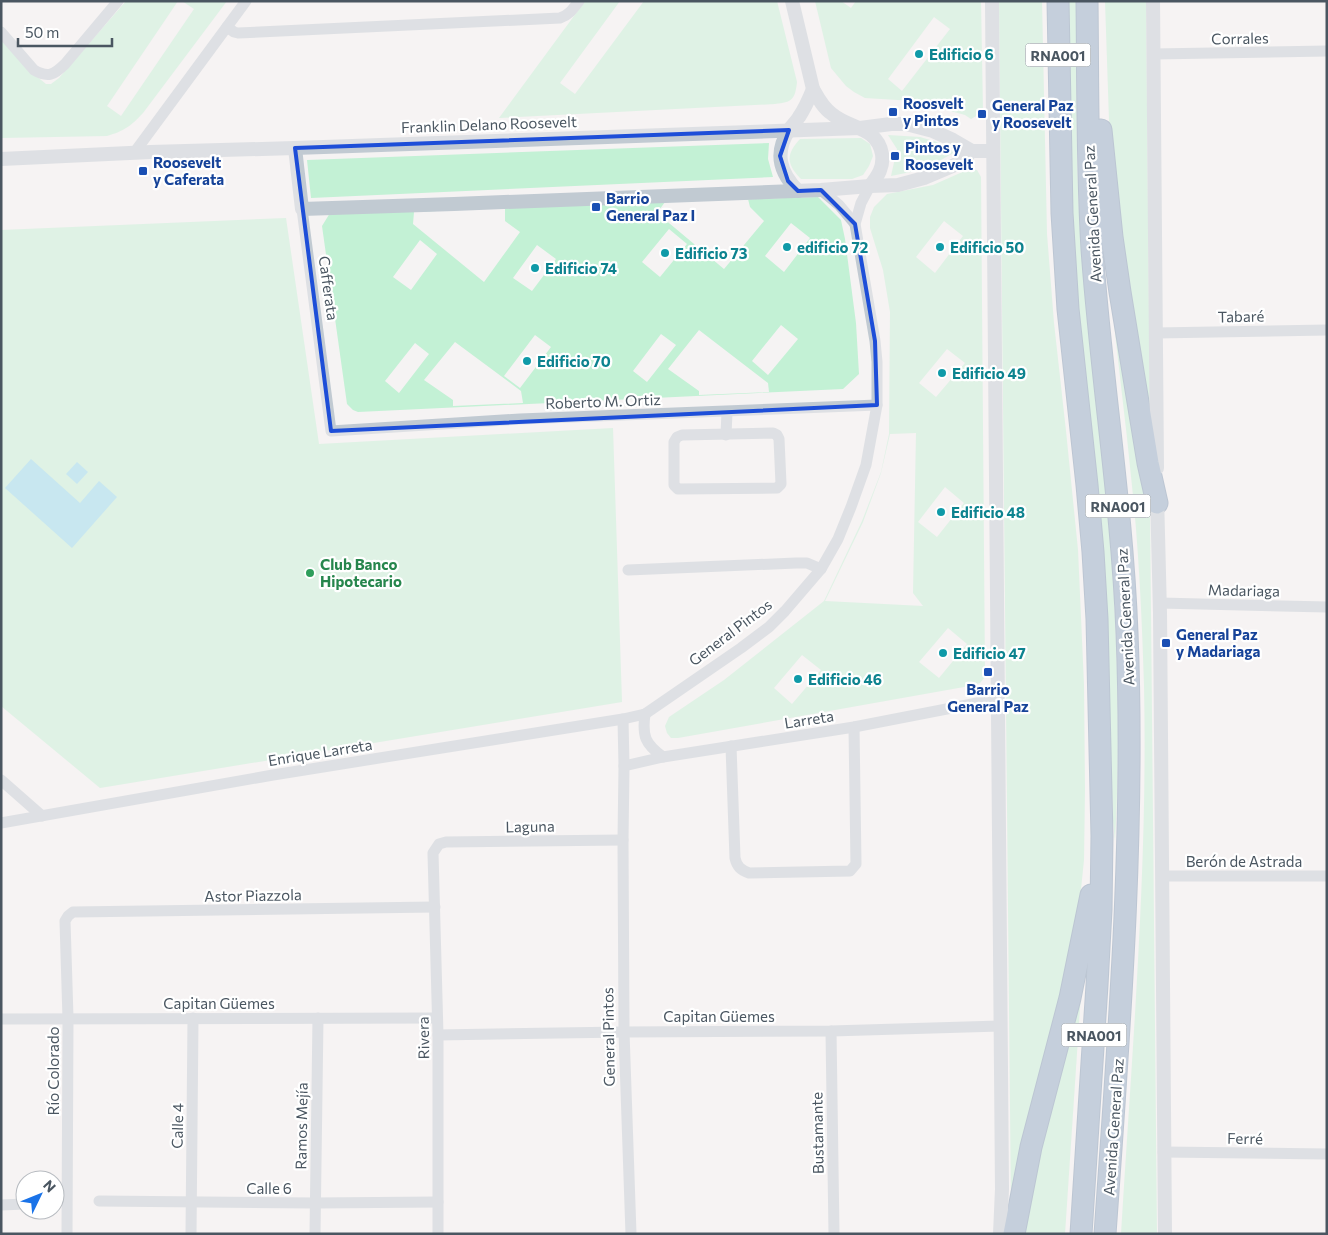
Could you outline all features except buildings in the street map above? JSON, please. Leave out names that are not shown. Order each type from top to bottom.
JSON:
[{"type":"highway","name":"Avenida General Paz","points":[[1058,1],[1062,222],[1068,310],[1093,552],[1097,619],[1102,836],[1101,910],[1081,1234]]},
{"type":"highway","name":"Avenida General Paz","points":[[1087,1],[1089,192],[1092,249],[1122,542],[1130,720],[1121,1002],[1105,1234]]},
{"type":"highway","points":[[1087,1],[1112,237],[1145,444],[1157,503]]},
{"type":"highway","points":[[1014,1234],[1031,1147],[1070,998],[1102,836]]},
{"type":"street","points":[[1,32],[34,70],[40,73],[52,74],[65,64],[118,1]]},
{"type":"street","points":[[134,153],[246,1]]},
{"type":"street","points":[[226,27],[238,33],[560,18],[570,12],[579,1]]},
{"type":"street","name":"General Pintos","points":[[645,714],[741,648],[769,627],[785,611],[821,569],[838,539],[852,507],[866,465],[877,405],[877,371],[875,341],[855,224],[861,203],[880,173],[883,157],[878,140],[860,128],[832,115],[813,89],[792,1]]},
{"type":"street","points":[[992,1],[1002,1189],[1000,1234]]},
{"type":"street","points":[[1153,1],[1165,1234]]},
{"type":"street","name":"Corrales","points":[[1154,54],[1327,51]]},
{"type":"street","points":[[798,191],[788,181],[782,169],[780,156],[783,142],[807,104],[813,89]]},
{"type":"street","name":"Franklin Delano Roosevelt","points":[[1,159],[860,128],[891,124],[906,124],[919,127],[953,140],[972,151],[993,151]]},
{"type":"street","name":"Cafferata","points":[[295,148],[331,431]]},
{"type":"street","points":[[302,209],[798,191],[898,185],[945,170],[957,164],[972,151]]},
{"type":"street","points":[[821,190],[855,224]]},
{"type":"street","name":"Tabaré","points":[[1156,333],[1327,330]]},
{"type":"street","name":"Roberto M. Ortiz","points":[[331,431],[520,419],[877,405]]},
{"type":"street","points":[[726,435],[727,412]]},
{"type":"street","points":[[773,433],[777,435],[779,439],[780,484],[777,488],[678,489],[674,485],[674,442],[677,437],[682,435],[726,435],[773,433]]},
{"type":"street","points":[[628,570],[796,563],[807,563],[821,569]]},
{"type":"street","name":"Madariaga","points":[[1160,603],[1327,607]]},
{"type":"street","name":"Larreta","points":[[624,766],[663,757],[854,727],[998,699]]},
{"type":"street","points":[[645,714],[643,726],[645,738],[654,751],[663,757]]},
{"type":"street","name":"Enrique Larreta","points":[[1,823],[273,775],[645,714]]},
{"type":"street","name":"General Pintos","points":[[623,719],[624,1032],[631,1234]]},
{"type":"street","points":[[731,746],[735,858],[737,865],[749,873],[850,871],[856,864],[854,727]]},
{"type":"street","points":[[1,780],[42,816]]},
{"type":"street","name":"Laguna","points":[[439,844],[446,842],[623,840]]},
{"type":"street","name":"Rivera","points":[[438,1234],[438,1035],[433,853],[439,844]]},
{"type":"street","name":"Berón de Astrada","points":[[1162,876],[1327,876]]},
{"type":"street","name":"Astor Piazzola","points":[[73,912],[434,907]]},
{"type":"street","name":"Río Colorado","points":[[67,1234],[68,1018],[65,921],[73,912]]},
{"type":"street","name":"Calle 4","points":[[191,1234],[193,1018]]},
{"type":"street","name":"Ramos Mejía","points":[[314,1234],[318,1018]]},
{"type":"street","name":"Capitan Güemes","points":[[1,1019],[437,1018]]},
{"type":"street","name":"Capitan Güemes","points":[[438,1035],[831,1031],[1000,1026]]},
{"type":"street","name":"Bustamante","points":[[831,1031],[834,1234]]},
{"type":"street","name":"Ferré","points":[[1164,1152],[1327,1154]]},
{"type":"street","name":"Calle 6","points":[[99,1201],[438,1202]]},
{"type":"street","points":[[1,1205],[15,1204]]},
{"type":"highlighted area","points":[[789,130],[780,156],[788,181],[798,191],[821,190],[855,224],[875,341],[877,405],[331,431],[295,148]]},
{"type":"green space","points":[[126,1],[178,1],[107,106],[121,116],[194,9],[182,1],[227,1],[143,113],[127,127],[107,136],[1,138],[1,37],[35,75],[46,84],[51,84],[59,78]]},
{"type":"green space","points":[[585,1],[620,1],[560,83],[575,94],[644,1],[777,1],[797,82],[794,96],[789,101],[775,104],[499,118]]},
{"type":"green space","points":[[815,1],[841,1],[851,8],[856,1],[981,1],[983,112],[971,119],[965,115],[914,101],[865,98],[846,86],[831,68]],"holes":[[[934,17],[950,29],[902,91],[888,79]]]},
{"type":"green space","points":[[999,1],[1042,1],[1047,234],[1054,323],[1078,550],[1084,685],[1084,860],[1078,918],[1011,1208]]},
{"type":"green space","points":[[1069,1],[1076,1],[1077,163],[1082,259],[1109,520],[1114,600],[1118,721],[1115,841],[1105,582],[1080,326],[1072,218]]},
{"type":"green space","points":[[1105,1],[1146,1],[1150,420],[1114,179],[1109,120]]},
{"type":"green space","points":[[888,135],[920,137],[940,143],[955,152],[925,169],[891,176],[897,149]]},
{"type":"green space","points":[[861,138],[870,144],[873,156],[863,175],[852,179],[801,179],[790,164],[792,149],[800,139]]},
{"type":"green space","points":[[769,143],[768,159],[773,177],[311,198],[307,160]]},
{"type":"green space","points":[[967,170],[977,170],[981,177],[985,677],[980,683],[964,687],[671,738],[665,726],[669,717],[724,680],[824,601],[862,521],[881,472],[889,434],[890,312],[883,270],[870,228],[870,217],[874,207],[887,194],[933,185]],"holes":[[[944,221],[963,236],[935,273],[916,257]],[[947,349],[965,363],[936,397],[919,383]],[[916,433],[913,593],[923,606],[825,601],[863,522],[881,473],[890,434]],[[945,487],[964,503],[937,537],[918,522]],[[948,628],[967,644],[939,678],[919,662]],[[802,655],[821,670],[792,704],[774,688]]]},
{"type":"green space","points":[[818,197],[841,220],[856,323],[859,374],[843,389],[358,412],[347,404],[322,226],[330,213],[665,202],[657,213],[724,269],[764,221],[750,207],[748,199]],"holes":[[[505,208],[505,221],[520,232],[484,282],[413,224],[414,212]],[[791,223],[810,238],[784,272],[765,256]],[[669,229],[687,244],[660,277],[642,262]],[[420,240],[437,254],[411,290],[393,277]],[[537,245],[556,259],[532,291],[513,278]],[[781,325],[798,339],[768,375],[752,361]],[[699,330],[768,383],[769,392],[699,395],[699,391],[668,369]],[[661,334],[676,345],[647,382],[633,371]],[[535,335],[551,347],[520,388],[504,376]],[[455,342],[521,391],[523,403],[453,406],[453,400],[424,380]],[[415,343],[429,354],[399,393],[385,381]]]},
{"type":"green space","name":"Club Banco Hipotecario","points":[[286,218],[319,444],[613,428],[622,702],[100,788],[1,706],[1,230]]},
{"type":"green space","points":[[1111,293],[1150,509],[1157,1234],[1121,1234],[1141,891],[1145,754],[1144,685],[1137,536]]},
{"type":"green space","points":[[1081,993],[1065,1234],[1019,1234]]},
{"type":"water","points":[[31,459],[80,503],[99,481],[117,497],[72,548],[5,488]]},
{"type":"water","points":[[77,462],[88,472],[77,484],[66,474]]},
{"type":"place","name":"Edificio 6","points":[[919,54]]},
{"type":"place","name":"Roosvelt y Pintos","points":[[893,112]]},
{"type":"place","name":"General Paz y Roosevelt","points":[[982,114]]},
{"type":"place","name":"Pintos y Roosevelt","points":[[895,156]]},
{"type":"place","name":"Roosevelt y Caferata","points":[[143,171]]},
{"type":"place","name":"Barrio General Paz I","points":[[596,207]]},
{"type":"place","name":"edificio 72","points":[[787,247]]},
{"type":"place","name":"Edificio 50","points":[[940,247]]},
{"type":"place","name":"Edificio 73","points":[[665,253]]},
{"type":"place","name":"Edificio 74","points":[[535,268]]},
{"type":"place","name":"Edificio 70","points":[[527,361]]},
{"type":"place","name":"Edificio 49","points":[[942,373]]},
{"type":"place","name":"Edificio 48","points":[[941,512]]},
{"type":"place","name":"Club Banco Hipotecario","points":[[310,573]]},
{"type":"place","name":"General Paz y Madariaga","points":[[1166,643]]},
{"type":"place","name":"Edificio 47","points":[[943,653]]},
{"type":"place","name":"Barrio General Paz","points":[[988,672]]},
{"type":"place","name":"Edificio 46","points":[[798,679]]}]
